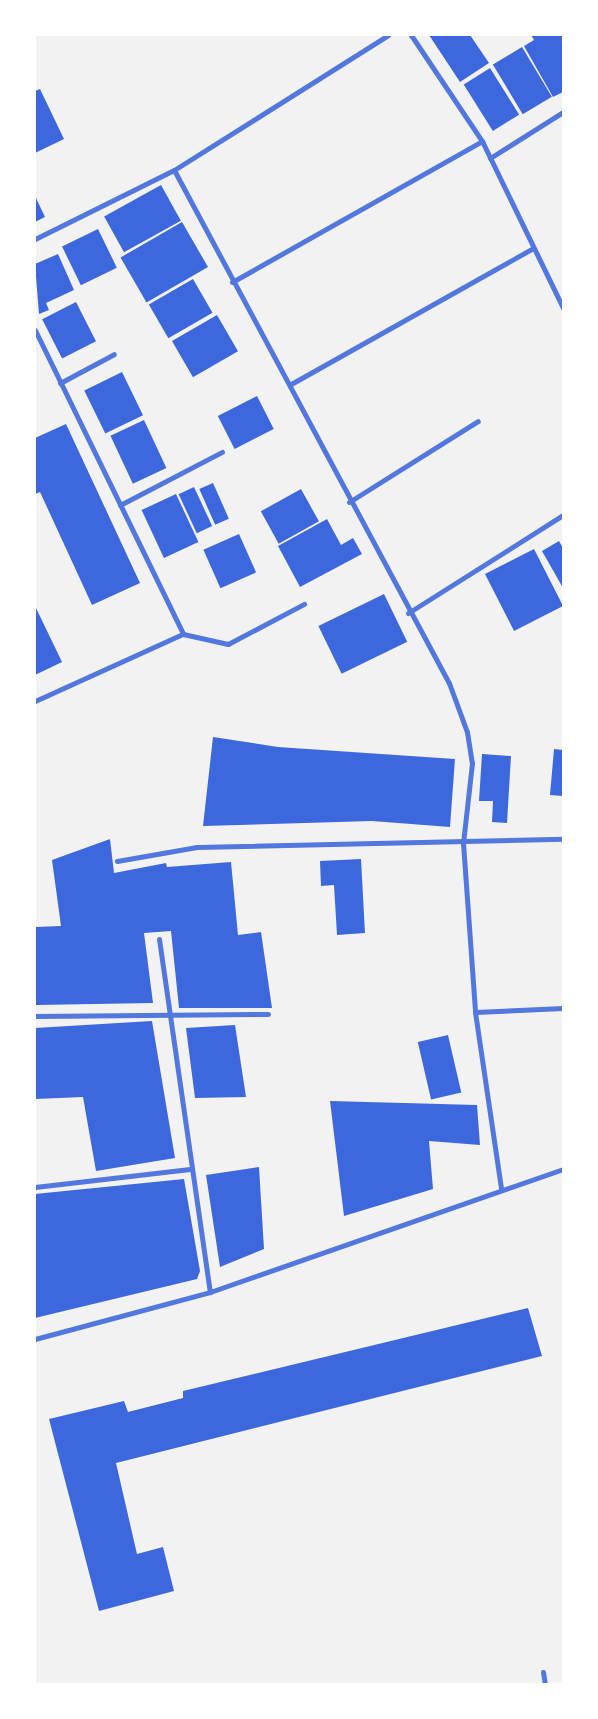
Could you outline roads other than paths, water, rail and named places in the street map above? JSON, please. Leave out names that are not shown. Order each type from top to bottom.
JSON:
[{"type":"street","points":[[35,239],[174,170],[388,35]]},
{"type":"street","points":[[411,35],[482,141],[532,249],[563,308]]},
{"type":"street","points":[[490,158],[563,112]]},
{"type":"street","points":[[232,282],[482,141]]},
{"type":"street","points":[[174,170],[232,282],[291,384],[349,502],[408,613],[449,683],[467,732],[472,763],[463,843],[475,1012],[501,1189]]},
{"type":"street","points":[[291,384],[532,249]]},
{"type":"street","points":[[35,330],[183,634]]},
{"type":"street","points":[[60,383],[114,354]]},
{"type":"street","points":[[349,502],[478,421]]},
{"type":"street","points":[[120,504],[222,452]]},
{"type":"street","points":[[408,613],[563,515]]},
{"type":"street","points":[[35,701],[183,634],[228,644],[304,604]]},
{"type":"street","points":[[117,862],[196,847],[463,843],[563,839]]},
{"type":"street","points":[[159,938],[190,1169],[210,1292]]},
{"type":"street","points":[[475,1012],[563,1008]]},
{"type":"street","points":[[35,1016],[169,1013],[268,1014]]},
{"type":"street","points":[[35,1187],[190,1169]]},
{"type":"street","points":[[35,1339],[210,1292],[501,1189],[563,1169]]},
{"type":"street","points":[[543,1672],[545,1684]]}]
